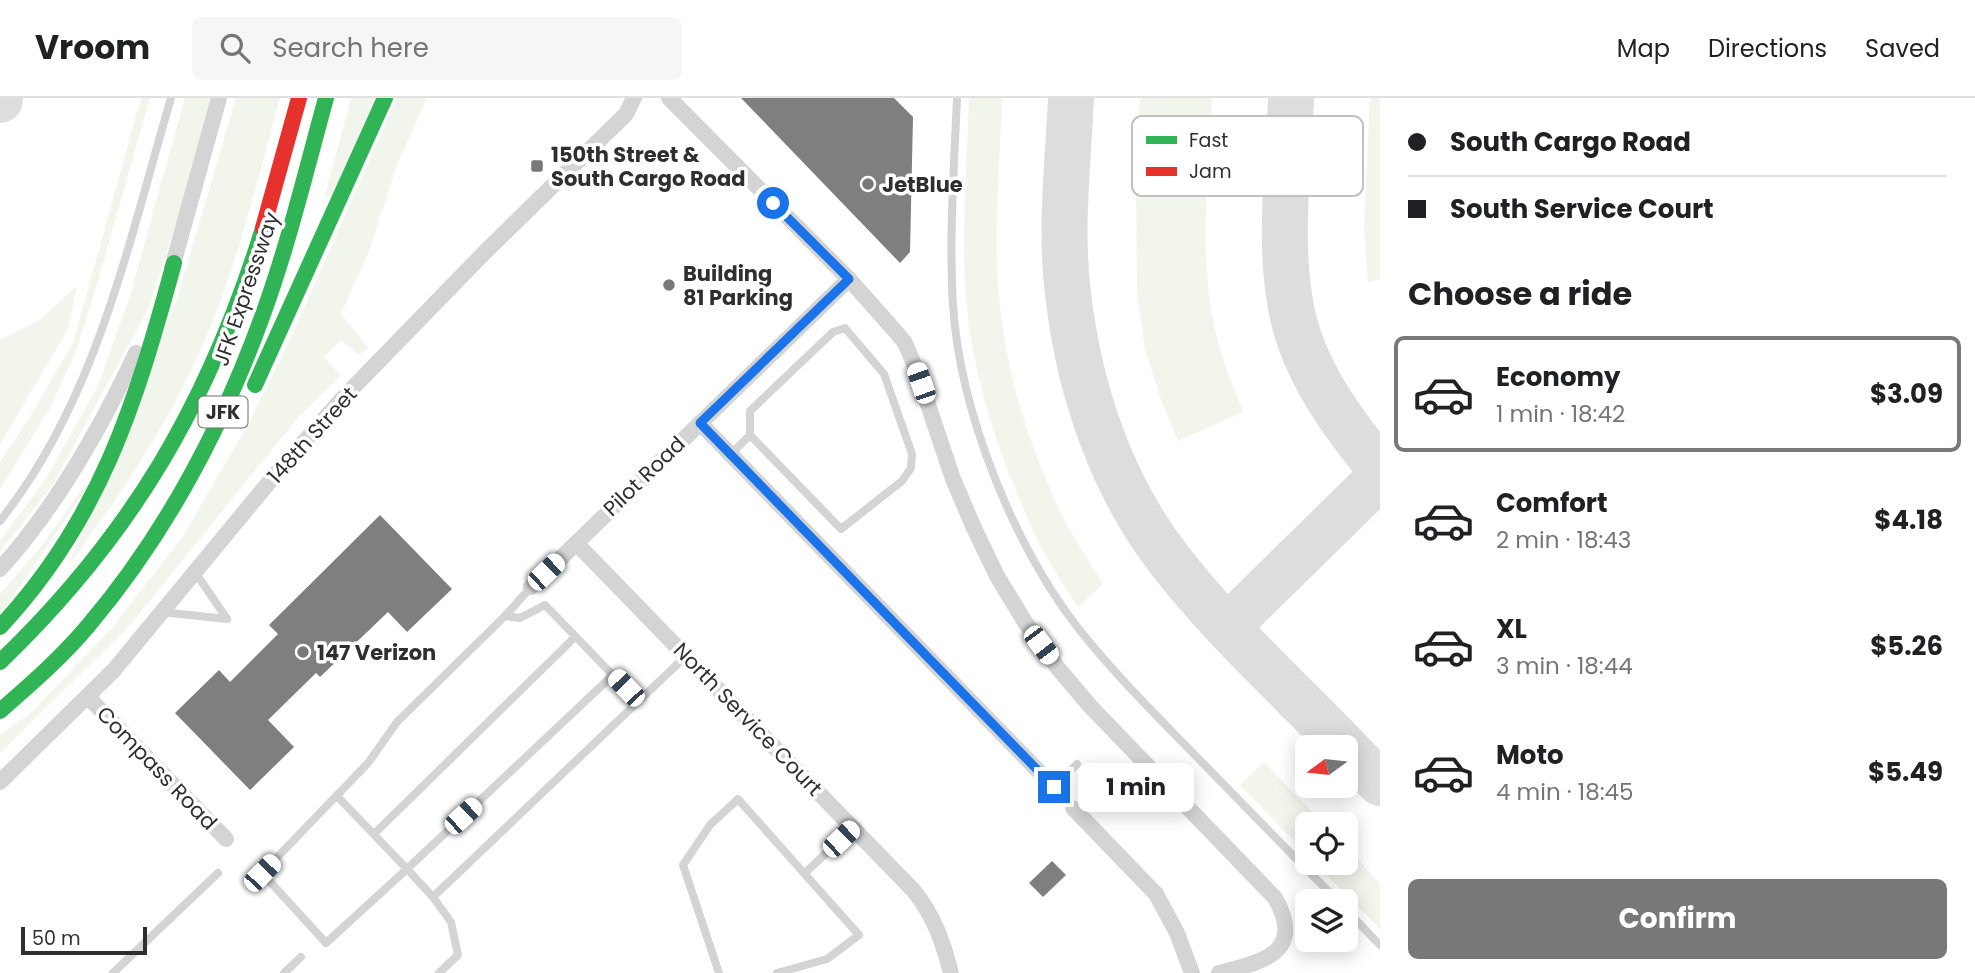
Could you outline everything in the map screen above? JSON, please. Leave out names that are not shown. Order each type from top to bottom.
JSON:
[{"type":"highway","name":"JFK Expressway","points":[[0,662],[56,606],[114,536],[149,484],[185,422],[216,358],[243,290],[299,98]]},
{"type":"highway","name":"JFK Expressway","points":[[0,711],[78,638],[124,581],[153,540],[200,459],[240,374],[262,317],[326,98]]},
{"type":"highway","points":[[246,402],[279,336],[385,98]]},
{"type":"highway","points":[[0,627],[49,569],[95,490],[144,369],[174,262]]},
{"type":"highway","points":[[34,681],[106,627],[160,555],[219,457]]},
{"type":"street","points":[[0,569],[51,505],[90,441],[135,354],[174,262],[219,98]]},
{"type":"street","name":"148th Street","points":[[0,782],[88,697],[342,399],[485,252],[626,114],[634,98]]},
{"type":"street","points":[[669,98],[849,279],[888,322],[911,355],[968,517],[1025,622],[1090,706],[1275,898],[1286,925],[1280,949],[1266,960],[1219,973]]},
{"type":"street","name":"Pilot Road","points":[[531,587],[849,279]]},
{"type":"street","points":[[700,423],[1054,787]]},
{"type":"street","name":"North Service Court","points":[[576,543],[914,891],[928,910],[943,941],[951,973]]},
{"type":"street","name":"Compass Road","points":[[88,697],[226,839]]},
{"type":"street","points":[[1073,808],[1156,894],[1177,933],[1192,973]]},
{"type":"lane","points":[[0,521],[48,449],[79,392],[108,313],[171,98]]},
{"type":"lane","points":[[957,98],[951,224],[954,307],[965,383],[982,440],[1020,532],[1044,577],[1077,626],[1114,672],[1326,889]]},
{"type":"lane","points":[[731,454],[750,435],[750,411],[833,332],[845,328],[884,374],[912,454],[911,468],[902,481],[841,529],[750,435]]},
{"type":"lane","points":[[162,612],[227,619],[195,572]]},
{"type":"lane","points":[[531,587],[397,722],[368,763],[262,873],[326,943],[613,675]]},
{"type":"lane","points":[[505,616],[520,618],[545,605],[638,701]]},
{"type":"lane","points":[[374,835],[575,637]]},
{"type":"lane","points":[[433,897],[687,655]]},
{"type":"lane","points":[[1054,787],[1077,764]]},
{"type":"lane","points":[[337,796],[433,897],[451,922],[458,955],[439,973]]},
{"type":"lane","points":[[719,973],[683,865],[710,825],[738,799],[859,934],[827,959],[776,973]]},
{"type":"lane","points":[[806,872],[853,828]]},
{"type":"lane","points":[[113,973],[218,873]]},
{"type":"lane","points":[[1358,922],[1380,945]]},
{"type":"lane","points":[[284,973],[301,957]]},
{"type":"shaded area","points":[[141,98],[150,98],[76,351],[50,408],[0,489],[0,462],[73,343]]},
{"type":"shaded area","points":[[185,98],[212,98],[178,218],[148,309],[53,484],[0,552],[0,541],[45,480],[98,386],[129,299]]},
{"type":"shaded area","points":[[236,98],[280,98],[238,250],[225,287],[196,361],[166,418],[126,483],[68,566],[177,299]]},
{"type":"shaded area","points":[[351,98],[376,98],[332,197],[325,196]]},
{"type":"shaded area","points":[[397,98],[427,98],[397,165],[368,253],[341,314],[368,348],[359,355],[341,340],[324,357],[341,376],[299,416],[130,625],[0,753],[0,735],[32,712],[112,628],[183,536],[250,421],[291,337]]},
{"type":"shaded area","points":[[969,98],[1002,98],[997,238],[1001,316],[1012,378],[1041,468],[1067,525],[1103,584],[1078,607],[1041,548],[1023,509],[999,447],[980,383],[968,317],[964,261]]},
{"type":"shaded area","points":[[1140,98],[1212,98],[1211,116],[1139,116]]},
{"type":"shaded area","points":[[1370,98],[1380,98],[1380,280],[1368,282],[1364,227]]},
{"type":"shaded area","points":[[1136,196],[1207,196],[1209,297],[1220,347],[1243,412],[1178,441],[1161,400],[1145,349],[1137,293]]},
{"type":"shaded area","points":[[77,286],[68,329],[0,444],[0,340],[41,319]]},
{"type":"shaded area","points":[[85,485],[88,486],[0,616],[0,594],[40,548]]},
{"type":"shaded area","points":[[1264,762],[1295,794],[1295,798],[1299,798],[1312,812],[1295,812],[1295,842],[1240,785]]},
{"type":"shaded area","points":[[1358,860],[1380,883],[1380,929],[1358,907],[1358,889],[1341,889],[1327,875],[1358,875]]},
{"type":"building","name":"JetBlue","points":[[741,98],[894,98],[913,117],[910,252],[900,263]]},
{"type":"building","name":"147 Verizon","points":[[380,515],[452,589],[407,632],[388,612],[320,677],[316,673],[268,720],[294,747],[250,790],[175,713],[219,670],[230,682],[278,634],[269,625]]},
{"type":"building","points":[[1052,861],[1066,875],[1043,897],[1029,883]]},
{"type":"taxiway","points":[[1071,98],[1065,221],[1068,294],[1080,365],[1101,435],[1131,501],[1171,562],[1234,634],[1333,735]]},
{"type":"taxiway","points":[[1290,116],[1291,98]]},
{"type":"taxiway","points":[[1286,196],[1287,282],[1299,338],[1323,391],[1380,469]]},
{"type":"taxiway","points":[[1228,626],[1380,477]]},
{"type":"taxiway","points":[[1358,760],[1380,783]]},
{"type":"traffic: fast","points":[[0,711],[57,659],[88,626],[142,555],[188,480],[228,400],[262,317],[288,236],[326,98]]},
{"type":"traffic: fast","points":[[255,385],[385,98]]},
{"type":"traffic: fast","points":[[0,662],[47,614],[89,565],[127,515],[161,463],[218,352],[263,228]]},
{"type":"traffic: fast","points":[[0,627],[35,586],[64,544],[111,457],[145,363],[174,263]]},
{"type":"traffic: jam","points":[[263,228],[299,98]]},
{"type":"place","name":"150th Street & South Cargo Road","points":[[537,166]]},
{"type":"place","name":"JetBlue","points":[[868,184]]},
{"type":"place","name":"Building 81 Parking","points":[[669,285]]},
{"type":"place","name":"147 Verizon","points":[[303,652]]},
{"type":"route","points":[[773,203],[849,279],[700,423],[1054,787]]}]
